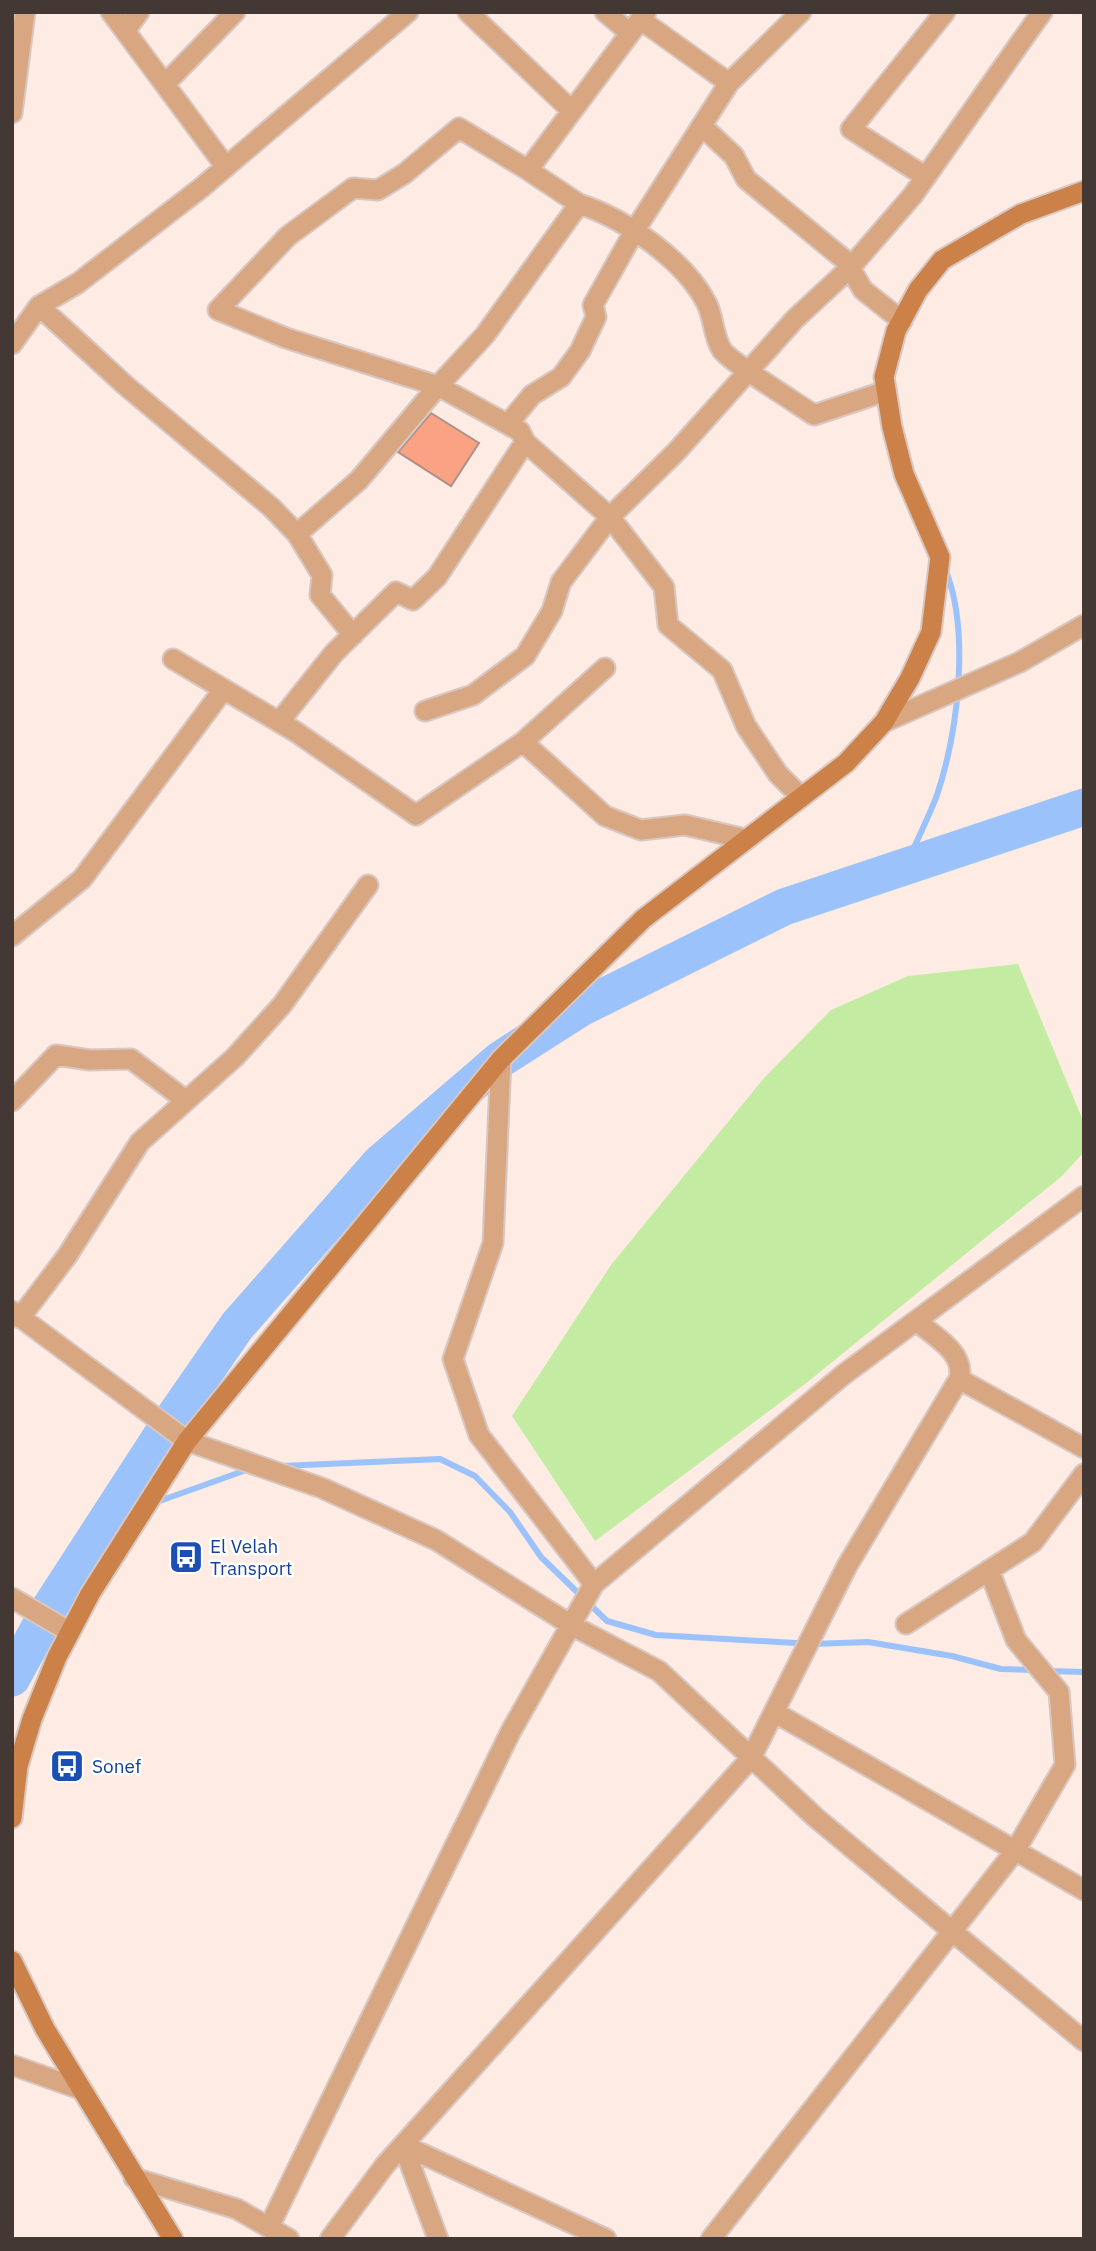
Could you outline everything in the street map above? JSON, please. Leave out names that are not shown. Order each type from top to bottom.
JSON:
[{"type":"main road","points":[[12,1818],[15,1767],[32,1719],[70,1632],[143,1506],[187,1441],[501,1059],[643,919],[846,763],[884,722],[911,678],[932,632],[940,557],[904,474],[886,391],[884,377],[902,321],[918,290],[942,260],[1021,214],[1084,191]]},
{"type":"main road","points":[[12,1961],[45,2029],[173,2239]]},
{"type":"street","points":[[12,113],[25,12]]},
{"type":"street","points":[[111,12],[226,167]]},
{"type":"street","points":[[126,30],[139,12]]},
{"type":"street","points":[[165,84],[235,12]]},
{"type":"street","points":[[12,344],[40,306],[78,283],[226,167],[408,12]]},
{"type":"street","points":[[468,12],[572,111]]},
{"type":"street","points":[[605,12],[639,22],[729,83]]},
{"type":"street","points":[[508,424],[532,395],[561,377],[580,351],[596,317],[593,305],[635,230],[729,83],[801,12]]},
{"type":"street","points":[[926,177],[851,129],[945,12]]},
{"type":"street","points":[[425,711],[473,695],[525,656],[552,611],[561,582],[610,517],[677,451],[795,319],[850,268],[914,195],[1042,12]]},
{"type":"street","points":[[528,170],[639,22]]},
{"type":"street","points":[[703,127],[734,156],[746,179],[850,268],[863,290],[902,321]]},
{"type":"street","points":[[801,797],[778,774],[746,726],[722,670],[668,625],[664,587],[610,517],[525,442],[520,431],[438,386],[286,338],[218,310],[288,236],[353,188],[378,190],[404,174],[459,128],[579,204],[599,210],[635,230],[673,261],[707,303],[722,351],[814,415],[886,391]]},
{"type":"street","points":[[297,534],[359,480],[485,335],[579,204]]},
{"type":"street","points":[[40,306],[125,385],[271,507],[297,534],[322,575],[320,595],[353,635]]},
{"type":"street","points":[[279,723],[334,653],[396,592],[413,600],[437,577],[525,442]]},
{"type":"street","points":[[884,722],[1020,662],[1084,625]]},
{"type":"street","points":[[173,659],[279,723],[416,815],[523,742],[605,668]]},
{"type":"street","points":[[12,936],[82,879],[223,690]]},
{"type":"street","points":[[523,742],[605,816],[641,830],[685,825],[746,839]]},
{"type":"street","points":[[368,885],[282,1005],[235,1057],[184,1099],[140,1142],[66,1256],[16,1315],[187,1441],[322,1488],[436,1540],[571,1625],[659,1671],[816,1817],[1084,2041]]},
{"type":"street","points":[[12,1101],[56,1055],[90,1060],[131,1059],[184,1099]]},
{"type":"street","points":[[501,1059],[493,1243],[453,1359],[479,1435],[594,1584]]},
{"type":"street","points":[[269,2227],[511,1731],[594,1584],[843,1375],[1084,1196]]},
{"type":"street","points":[[330,2239],[403,2145],[751,1758],[847,1566],[959,1379],[961,1372],[957,1358],[916,1321]]},
{"type":"street","points":[[959,1379],[1084,1448]]},
{"type":"street","points":[[906,1624],[1042,1533],[1084,1474]]},
{"type":"street","points":[[711,2239],[1015,1851],[1065,1765],[1059,1692],[1016,1640],[989,1570]]},
{"type":"street","points":[[12,1598],[70,1632]]},
{"type":"street","points":[[774,1712],[1084,1890]]},
{"type":"street","points":[[12,2065],[80,2089]]},
{"type":"street","points":[[403,2145],[438,2239]]},
{"type":"street","points":[[403,2145],[606,2239]]},
{"type":"street","points":[[134,2178],[237,2209],[289,2239]]},
{"type":"green space","points":[[1018,964],[1084,1123],[1084,1152],[1062,1176],[805,1384],[595,1541],[512,1416],[611,1265],[764,1078],[831,1010],[908,976]]},
{"type":"building","points":[[431,413],[479,443],[451,486],[398,452]]},
{"type":"waterway","points":[[906,865],[937,795],[951,742],[955,713],[958,623],[946,571]]},
{"type":"waterway","points":[[12,1678],[51,1606],[167,1427],[237,1326],[380,1163],[501,1059],[581,1008],[784,907],[1084,807]]},
{"type":"waterway","points":[[281,1466],[440,1459],[475,1476],[510,1512],[541,1557],[607,1621],[656,1635],[812,1644],[868,1642],[952,1656],[1001,1669],[1036,1670]]},
{"type":"waterway","points":[[154,1503],[249,1469]]},
{"type":"waterway","points":[[102,1528],[134,1511]]},
{"type":"waterway","points":[[1047,1671],[1084,1672]]},
{"type":"place","name":"El Velah Transport","points":[[186,1557]]},
{"type":"place","name":"Sonef","points":[[67,1766]]}]
